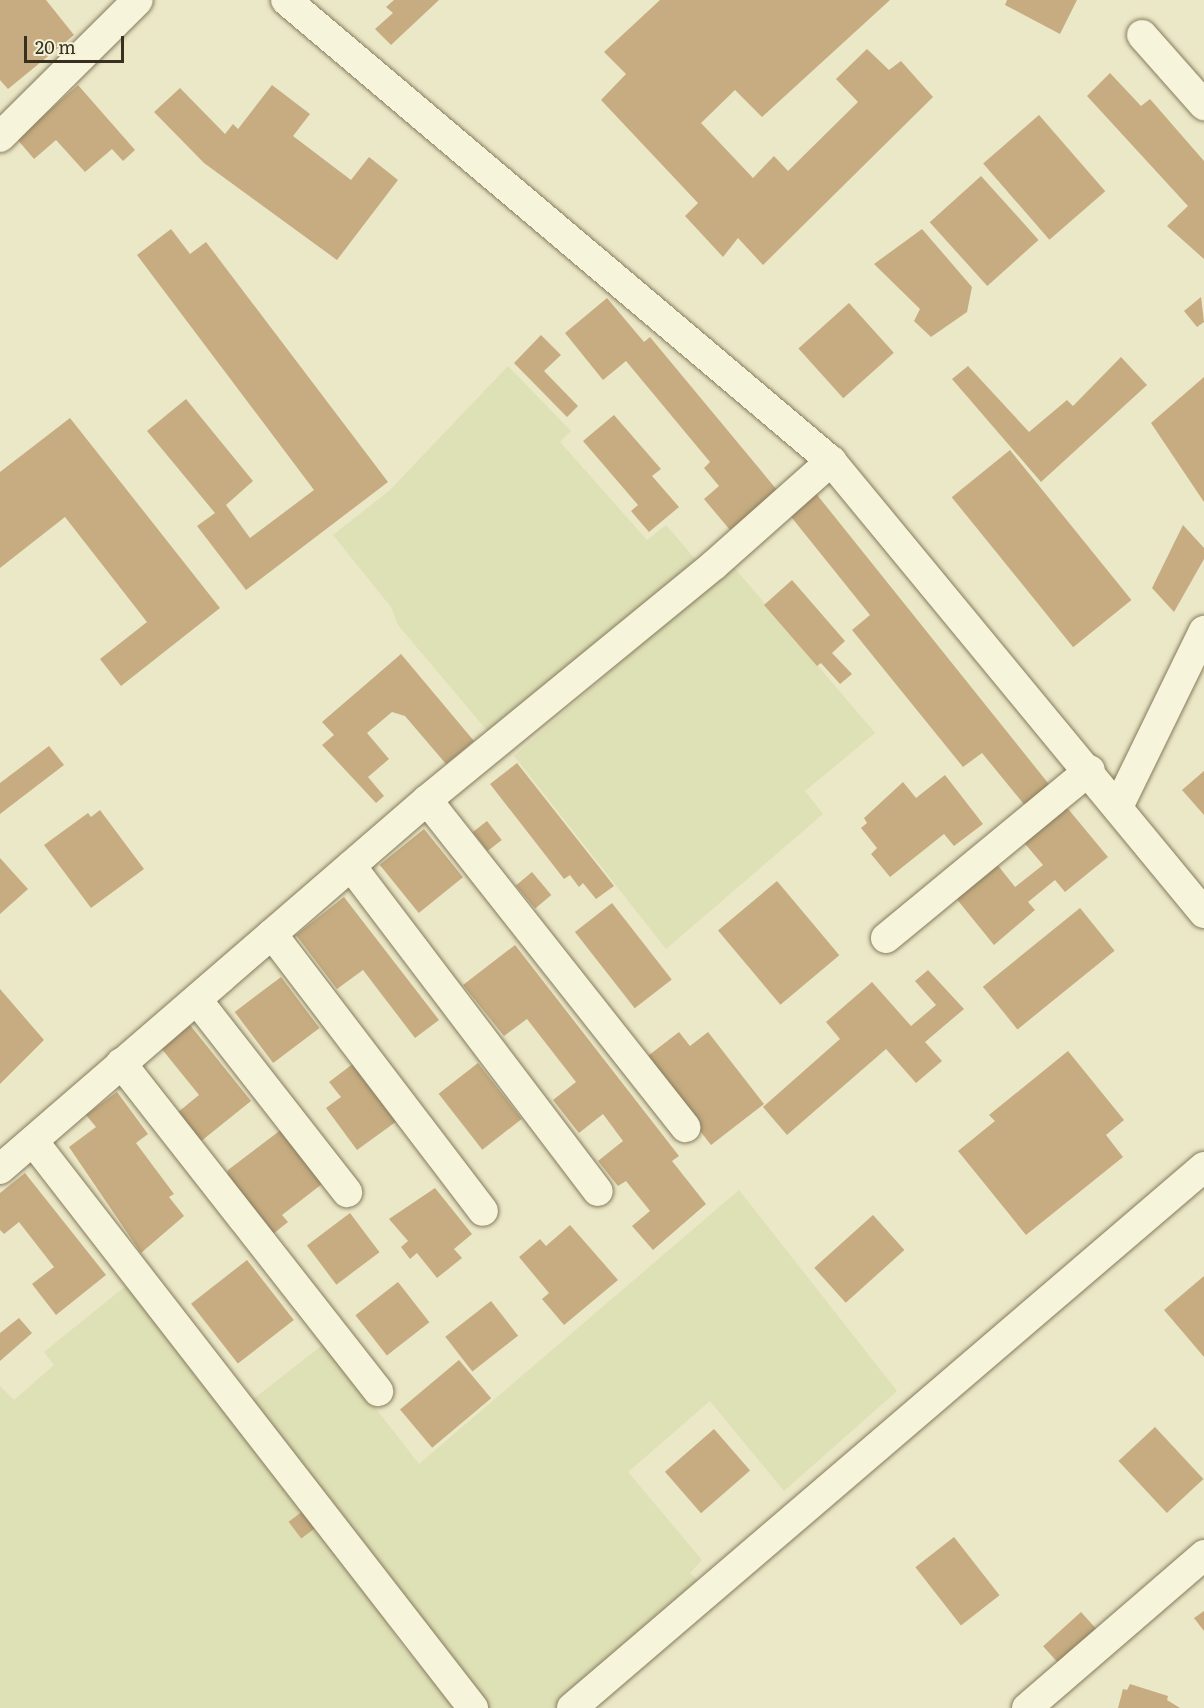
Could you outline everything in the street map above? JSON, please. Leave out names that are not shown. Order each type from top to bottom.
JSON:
[{"type":"street","points":[[0,137],[138,0]]},
{"type":"street","points":[[286,0],[831,460],[1090,770],[1204,913]]},
{"type":"street","points":[[1142,35],[1204,105]]},
{"type":"street","points":[[0,1169],[427,801],[714,565],[831,460]]},
{"type":"street","points":[[1118,807],[1204,631]]},
{"type":"street","points":[[886,938],[1090,770]]},
{"type":"street","points":[[427,801],[685,1127]]},
{"type":"street","points":[[351,866],[598,1191]]},
{"type":"street","points":[[272,934],[483,1211]]},
{"type":"street","points":[[197,999],[347,1192]]},
{"type":"street","points":[[121,1063],[378,1390]]},
{"type":"street","points":[[33,1141],[472,1708]]},
{"type":"street","points":[[572,1708],[1204,1167]]},
{"type":"street","points":[[1027,1708],[1204,1555]]},
{"type":"green space","points":[[508,366],[571,431],[560,442],[647,540],[666,525],[696,560],[490,734],[398,625],[391,607],[333,535],[390,490]]},
{"type":"green space","points":[[732,565],[875,733],[805,791],[823,814],[666,949],[514,756]]},
{"type":"green space","points":[[739,1190],[897,1391],[784,1491],[710,1401],[628,1472],[702,1560],[690,1573],[702,1585],[553,1708],[484,1708],[247,1404],[325,1343],[419,1464]]},
{"type":"green space","points":[[127,1285],[356,1576],[404,1649],[460,1708],[0,1708],[0,1386],[14,1400],[54,1365],[44,1352]]},
{"type":"building","points":[[0,0],[46,0],[74,35],[8,89],[0,80]]},
{"type":"building","points":[[394,0],[439,0],[391,45],[375,29],[393,13],[386,7]]},
{"type":"building","points":[[660,0],[890,0],[762,117],[735,90],[701,123],[753,178],[774,156],[788,171],[858,102],[836,79],[867,49],[889,70],[901,61],[933,97],[763,265],[738,238],[723,257],[685,216],[698,203],[601,100],[626,74],[604,52]]},
{"type":"building","points":[[1007,0],[1077,0],[1060,34],[1005,5]]},
{"type":"building","points":[[1110,73],[1141,106],[1150,99],[1204,161],[1204,259],[1167,226],[1188,206],[1087,96]]},
{"type":"building","points":[[78,85],[135,150],[123,161],[112,149],[85,172],[56,140],[34,159],[17,139]]},
{"type":"building","points":[[272,85],[310,114],[293,136],[351,180],[369,157],[398,180],[337,260],[204,163],[154,112],[180,88],[225,134],[233,124],[238,129]]},
{"type":"building","points":[[1039,115],[1105,191],[1049,240],[983,164]]},
{"type":"building","points":[[981,176],[1039,240],[987,286],[930,222]]},
{"type":"building","points":[[171,229],[190,254],[206,242],[388,482],[246,590],[197,526],[215,513],[147,431],[186,399],[253,481],[226,505],[250,538],[314,490],[137,255]]},
{"type":"building","points":[[922,229],[972,287],[967,312],[931,337],[914,321],[920,309],[874,264]]},
{"type":"building","points":[[1201,297],[1204,322],[1197,327],[1184,311]]},
{"type":"building","points":[[607,298],[644,342],[650,337],[777,490],[730,530],[704,499],[719,486],[704,468],[710,462],[626,361],[603,380],[565,333]]},
{"type":"building","points":[[849,303],[894,353],[843,398],[798,349]]},
{"type":"building","points":[[541,335],[561,355],[544,371],[578,406],[567,417],[514,363]]},
{"type":"building","points":[[1121,357],[1147,385],[1041,482],[952,379],[968,366],[1029,432],[1067,400],[1073,406]]},
{"type":"building","points":[[1204,377],[1204,502],[1151,423]]},
{"type":"building","points":[[614,415],[661,469],[652,476],[679,507],[649,532],[631,511],[638,505],[583,441]]},
{"type":"building","points":[[70,418],[220,608],[121,686],[100,659],[147,622],[65,517],[0,568],[0,472]]},
{"type":"building","points":[[1010,450],[1131,600],[1073,647],[952,497]]},
{"type":"building","points":[[814,491],[1052,788],[1027,808],[982,753],[963,767],[852,630],[870,615],[788,513]]},
{"type":"building","points":[[1183,525],[1204,548],[1204,559],[1174,612],[1152,588]]},
{"type":"building","points":[[792,580],[845,641],[832,653],[852,674],[840,684],[821,663],[817,666],[764,605]]},
{"type":"building","points":[[401,654],[474,741],[446,764],[405,716],[392,712],[367,733],[389,759],[368,777],[384,796],[376,803],[322,745],[334,735],[322,722]]},
{"type":"building","points":[[49,746],[64,765],[0,814],[0,783]]},
{"type":"building","points":[[517,763],[614,886],[596,899],[583,883],[579,887],[570,875],[564,879],[490,784]]},
{"type":"building","points":[[1204,771],[1204,815],[1182,790]]},
{"type":"building","points":[[945,775],[983,824],[954,846],[944,834],[890,877],[871,854],[877,848],[861,828],[867,823],[864,818],[903,782],[916,798]]},
{"type":"building","points":[[1064,804],[1108,857],[1065,892],[1055,880],[1028,902],[1035,910],[994,945],[955,897],[996,863],[1015,887],[1043,865],[1021,839]]},
{"type":"building","points":[[100,810],[144,869],[91,908],[44,845],[88,813],[91,817]]},
{"type":"building","points":[[487,821],[502,840],[488,851],[473,832]]},
{"type":"building","points":[[424,829],[463,877],[419,913],[380,865]]},
{"type":"building","points":[[0,858],[28,889],[0,914]]},
{"type":"building","points":[[532,872],[551,895],[535,908],[516,885]]},
{"type":"building","points":[[777,881],[839,955],[780,1005],[718,930]]},
{"type":"building","points":[[344,897],[439,1020],[415,1038],[363,970],[337,989],[296,935]]},
{"type":"building","points":[[612,903],[672,979],[635,1008],[575,932]]},
{"type":"building","points":[[1080,908],[1115,951],[1017,1029],[983,987]]},
{"type":"building","points":[[515,945],[679,1156],[672,1161],[706,1204],[653,1250],[632,1226],[650,1211],[626,1181],[618,1186],[598,1161],[623,1141],[603,1114],[579,1133],[553,1100],[576,1082],[527,1019],[504,1036],[463,985]]},
{"type":"building","points":[[928,970],[964,1009],[925,1042],[942,1061],[916,1083],[886,1049],[787,1135],[763,1107],[840,1039],[826,1022],[872,982],[911,1026],[936,1005],[915,981]]},
{"type":"building","points":[[281,977],[320,1028],[273,1063],[235,1012]]},
{"type":"building","points":[[0,989],[44,1040],[0,1084]]},
{"type":"building","points":[[190,1025],[251,1101],[200,1142],[177,1113],[199,1095],[161,1048]]},
{"type":"building","points":[[679,1032],[690,1046],[708,1032],[764,1104],[711,1145],[644,1059]]},
{"type":"building","points":[[1068,1051],[1124,1120],[1106,1135],[1123,1157],[1026,1235],[958,1151],[995,1121],[989,1115]]},
{"type":"building","points":[[354,1063],[397,1121],[357,1150],[326,1108],[341,1097],[329,1082]]},
{"type":"building","points":[[478,1063],[522,1119],[482,1150],[439,1094]]},
{"type":"building","points":[[117,1092],[148,1134],[136,1143],[174,1194],[169,1197],[184,1216],[141,1253],[69,1147],[96,1127],[86,1115]]},
{"type":"building","points":[[282,1129],[322,1184],[282,1215],[288,1222],[268,1238],[225,1182],[228,1170]]},
{"type":"building","points":[[25,1173],[106,1275],[56,1315],[32,1284],[54,1267],[19,1222],[4,1234],[0,1230],[0,1193]]},
{"type":"building","points":[[435,1188],[472,1234],[454,1249],[462,1258],[437,1278],[417,1253],[410,1259],[401,1247],[408,1241],[389,1219]]},
{"type":"building","points":[[350,1213],[379,1252],[336,1285],[307,1245]]},
{"type":"building","points":[[873,1215],[904,1250],[846,1303],[814,1268]]},
{"type":"building","points":[[570,1225],[618,1280],[564,1325],[542,1299],[549,1293],[519,1257],[540,1239],[546,1246]]},
{"type":"building","points":[[247,1260],[294,1320],[238,1364],[191,1304]]},
{"type":"building","points":[[1204,1276],[1204,1357],[1164,1310]]},
{"type":"building","points":[[398,1282],[429,1322],[387,1355],[355,1315]]},
{"type":"building","points":[[491,1301],[518,1336],[472,1371],[445,1337]]},
{"type":"building","points":[[19,1318],[32,1333],[0,1361],[0,1333]]},
{"type":"building","points":[[459,1360],[491,1398],[432,1448],[400,1409]]},
{"type":"building","points":[[1155,1427],[1203,1479],[1167,1513],[1118,1461]]},
{"type":"building","points":[[714,1429],[750,1471],[701,1513],[665,1472]]},
{"type":"building","points":[[303,1511],[316,1528],[301,1539],[289,1522]]},
{"type":"building","points":[[954,1537],[1000,1595],[961,1625],[915,1567]]},
{"type":"building","points":[[1204,1611],[1204,1631],[1194,1618]]},
{"type":"building","points":[[1081,1612],[1100,1633],[1062,1667],[1043,1646]]},
{"type":"building","points":[[1130,1684],[1168,1696],[1167,1700],[1180,1708],[1118,1708],[1123,1689],[1127,1690]]}]
